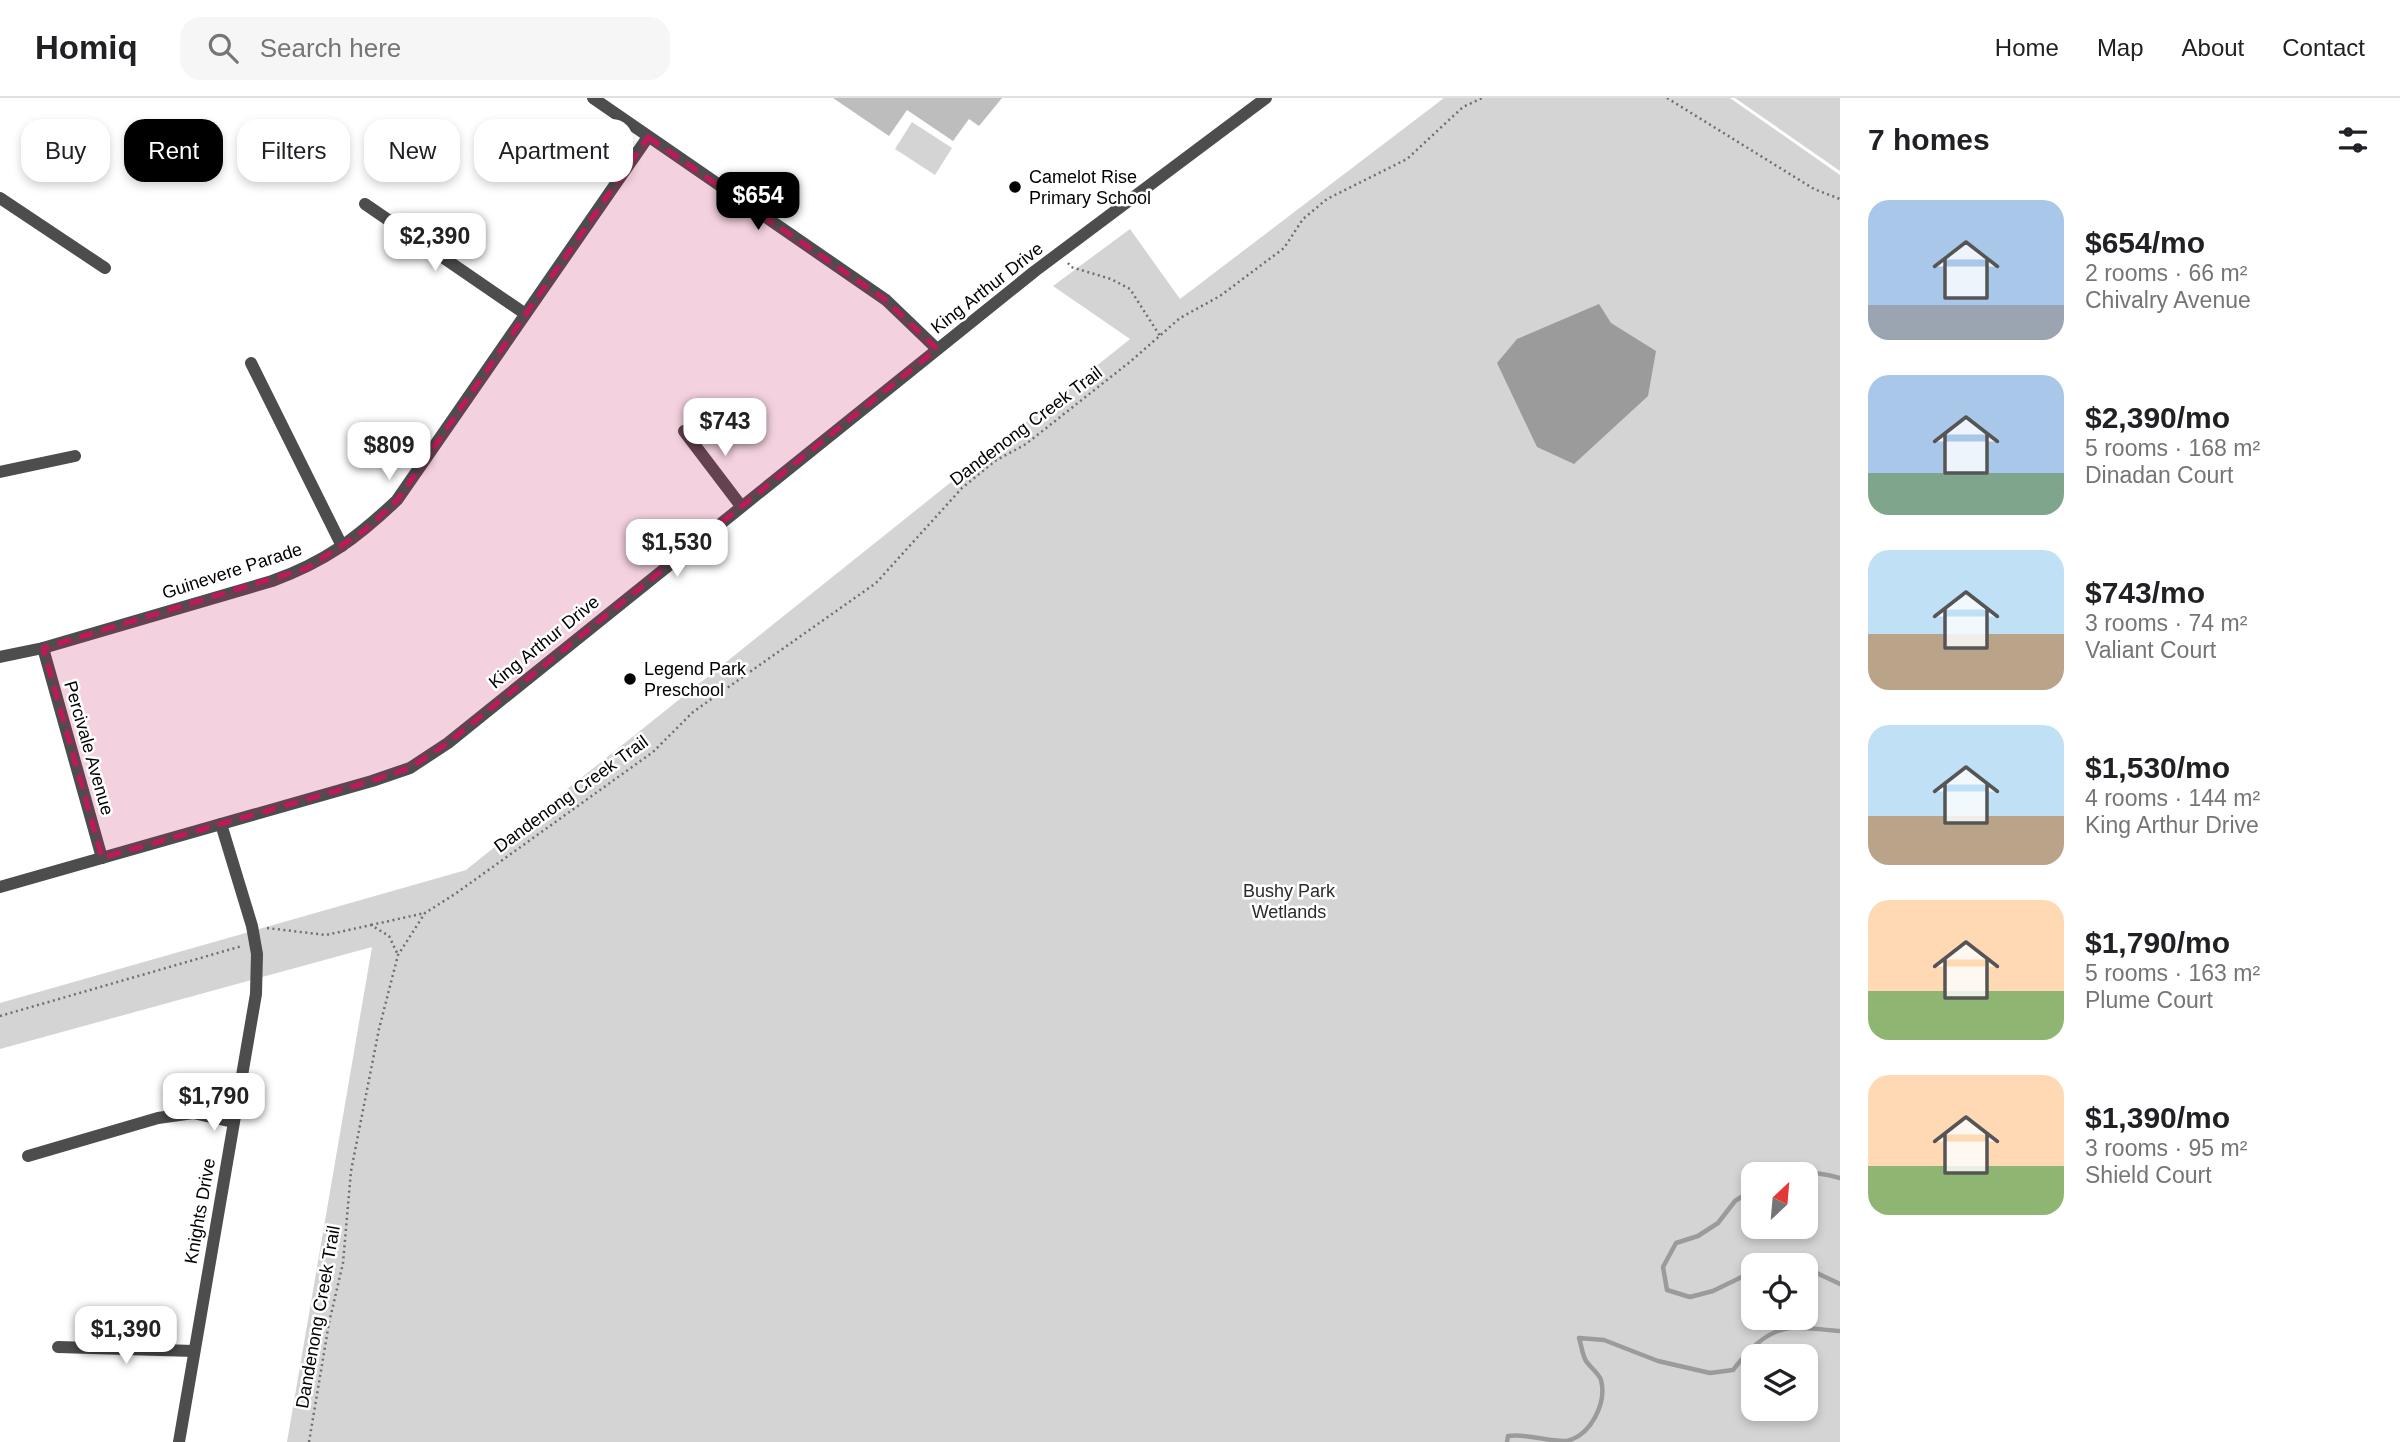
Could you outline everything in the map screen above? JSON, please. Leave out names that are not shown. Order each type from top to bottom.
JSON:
[{"type":"street","points":[[593,98],[886,300],[937,349]]},
{"type":"street","points":[[1242,98],[1252,109]]},
{"type":"street","name":"King Arthur Drive","points":[[0,887],[410,768],[448,743],[1058,254],[1266,98]]},
{"type":"street","name":"Guinevere Parade","points":[[1,655],[43,648],[272,581],[307,568],[366,529],[397,499],[648,137]]},
{"type":"street","points":[[0,198],[105,268]]},
{"type":"street","points":[[365,204],[524,313]]},
{"type":"street","points":[[251,363],[342,546]]},
{"type":"street","points":[[684,431],[741,506]]},
{"type":"street","points":[[0,472],[75,456]]},
{"type":"street","name":"Percivale Avenue","points":[[43,648],[102,858]]},
{"type":"street","name":"Knights Drive","points":[[179,1442],[256,994],[257,954],[252,926],[221,824]]},
{"type":"street","points":[[28,1156],[158,1118],[193,1113],[233,1122]]},
{"type":"street","points":[[58,1347],[194,1351]]},
{"type":"path","name":"Dandenong Creek Trail","points":[[309,1442],[329,1323],[343,1263],[351,1171],[379,1029],[398,955],[425,913],[653,752],[693,712],[876,583],[962,488],[995,461],[1027,444],[1180,318],[1220,296],[1283,248],[1303,219],[1327,199],[1407,159],[1463,107],[1482,98]]},
{"type":"path","points":[[1667,98],[1814,189],[1840,199]]},
{"type":"path","points":[[1058,254],[1071,267],[1111,279],[1130,289],[1160,336]]},
{"type":"path","points":[[252,926],[326,935],[425,913]]},
{"type":"path","points":[[371,925],[389,936],[398,955]]},
{"type":"path","points":[[0,1016],[255,942]]},
{"type":"highlighted area","points":[[648,137],[886,300],[937,349],[448,743],[410,768],[372,781],[102,858],[43,648],[307,568],[366,529],[397,500]]},
{"type":"green space","name":"Bushy Park Wetlands","points":[[1444,98],[1730,98],[1840,175],[1840,1442],[287,1442],[372,947],[0,1049],[0,1003],[466,870],[1130,339],[1053,286],[1130,229],[1180,299]]},
{"type":"green space","points":[[1735,98],[1840,98],[1840,171]]},
{"type":"green space","points":[[912,122],[952,148],[935,175],[895,149]]},
{"type":"shaded area","points":[[1599,304],[1611,323],[1656,351],[1648,396],[1574,464],[1537,447],[1497,363],[1517,339]]},
{"type":"building","points":[[833,98],[1002,98],[979,126],[969,119],[953,141],[907,110],[889,136]]},
{"type":"waterway","points":[[1818,1174],[1840,1178]]},
{"type":"waterway","points":[[1741,1197],[1718,1223],[1698,1236],[1676,1243],[1663,1267],[1667,1290],[1690,1297],[1713,1291],[1741,1277]]},
{"type":"waterway","points":[[1818,1274],[1840,1284]]},
{"type":"waterway","points":[[1507,1442],[1508,1436],[1515,1435],[1567,1441],[1576,1438],[1590,1425],[1602,1398],[1601,1380],[1585,1359],[1579,1338],[1604,1340],[1658,1361],[1710,1373],[1733,1370],[1757,1343],[1781,1330],[1802,1328],[1840,1331]]},
{"type":"place","name":"Camelot Rise Primary School","points":[[1015,187]]},
{"type":"place","name":"Legend Park Preschool","points":[[630,679]]}]
